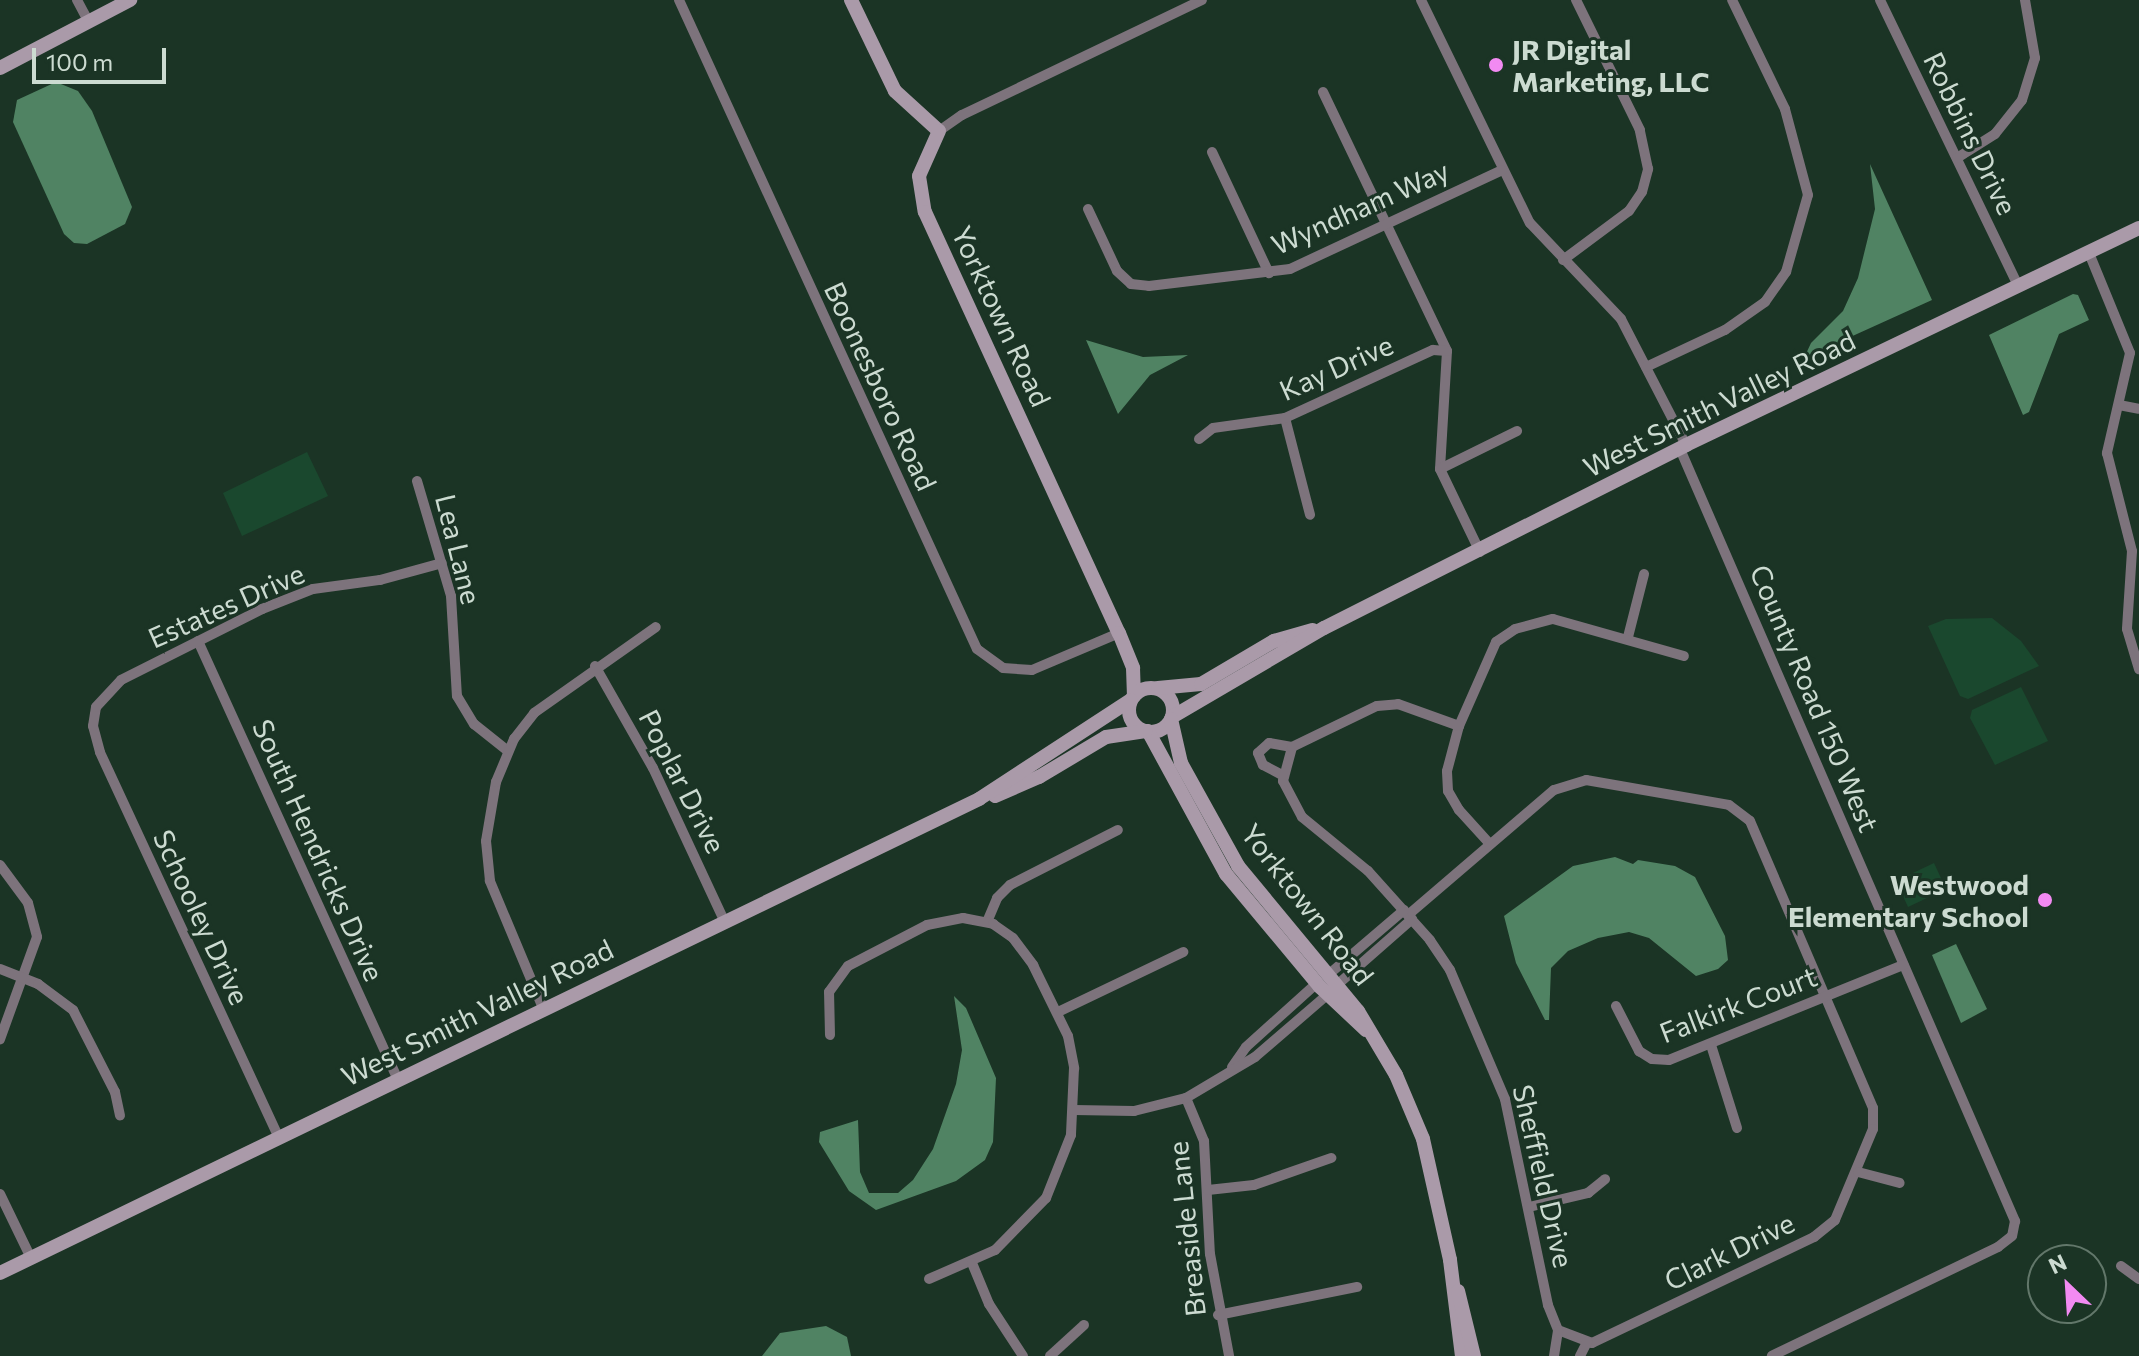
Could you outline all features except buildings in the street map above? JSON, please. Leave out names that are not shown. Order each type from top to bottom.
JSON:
[{"type":"main road","points":[[0,68],[130,0]]},
{"type":"main road","points":[[851,0],[895,91],[939,131]]},
{"type":"main road","name":"Yorktown Road","points":[[939,131],[919,176],[925,212],[1119,633],[1133,668],[1132,698]]},
{"type":"main road","name":"West Smith Valley Road","points":[[1172,718],[1324,628],[1683,447],[2139,228]]},
{"type":"main road","name":"West Smith Valley Road","points":[[1156,688],[1201,684],[1274,641],[1324,628]]},
{"type":"main road","name":"Yorktown Road","points":[[1133,668],[1156,688]]},
{"type":"main road","points":[[1156,688],[1171,700],[1172,718],[1162,729],[1147,731],[1131,718],[1132,698],[1156,688]]},
{"type":"main road","name":"West Smith Valley Road","points":[[979,799],[1132,698]]},
{"type":"main road","name":"Yorktown Road","points":[[1172,718],[1181,763],[1238,866],[1327,984]]},
{"type":"main road","name":"Yorktown Road","points":[[1147,731],[1226,874],[1369,1033],[1396,1075],[1423,1139],[1454,1284],[1474,1356]]},
{"type":"main road","name":"West Smith Valley Road","points":[[0,1273],[724,920],[979,799],[1039,777],[1113,734],[1147,731]]},
{"type":"main road","name":"Yorktown Road","points":[[1454,1284],[1462,1356]]},
{"type":"street","points":[[77,0],[88,21]]},
{"type":"street","name":"Boonesboro Road","points":[[679,0],[977,649],[1003,668],[1032,670],[1119,633]]},
{"type":"street","points":[[939,131],[962,115],[1202,0]]},
{"type":"street","name":"County Road 150 West","points":[[1421,0],[1530,223],[1621,319],[1646,367],[1683,447],[1903,965],[2015,1216],[2015,1231],[1998,1247],[1772,1356]]},
{"type":"street","points":[[1563,260],[1629,211],[1642,192],[1648,169],[1640,130],[1576,0]]},
{"type":"street","points":[[1646,367],[1725,330],[1765,302],[1786,272],[1808,195],[1785,109],[1732,0]]},
{"type":"street","name":"Robbins Drive","points":[[1880,0],[2018,286]]},
{"type":"street","points":[[1957,158],[1995,134],[2022,100],[2035,58],[2025,0]]},
{"type":"street","points":[[1323,92],[1447,351],[1440,469],[1480,552]]},
{"type":"street","points":[[1212,152],[1269,273]]},
{"type":"street","name":"Wyndham Way","points":[[1088,209],[1117,271],[1131,284],[1269,273],[1317,258],[1502,170]]},
{"type":"street","points":[[2089,253],[2128,346],[2128,372],[2108,463],[2135,550],[2127,629],[2139,669]]},
{"type":"street","name":"Kay Drive","points":[[1199,439],[1213,428],[1285,418],[1433,350],[1447,351]]},
{"type":"street","points":[[2119,405],[2139,409]]},
{"type":"street","points":[[1285,418],[1310,515]]},
{"type":"street","points":[[1440,469],[1517,431]]},
{"type":"street","name":"Lea Lane","points":[[417,481],[451,596],[457,696],[474,724],[508,751]]},
{"type":"street","name":"Estates Drive","points":[[95,713],[112,686],[198,641],[313,589],[380,580],[442,563]]},
{"type":"street","points":[[1628,637],[1644,574]]},
{"type":"street","points":[[1074,1110],[1134,1111],[1186,1098],[1231,1069],[1246,1047],[1327,984],[1489,843],[1448,791],[1447,771],[1459,726],[1496,642],[1515,629],[1553,619],[1628,637],[1684,656]]},
{"type":"street","points":[[543,1008],[497,903],[489,871],[487,828],[508,751],[534,713],[595,666],[656,627]]},
{"type":"street","name":"South Hendricks Drive","points":[[198,641],[398,1079]]},
{"type":"street","name":"Poplar Drive","points":[[595,666],[653,768],[724,920]]},
{"type":"street","points":[[1283,778],[1292,747],[1384,704],[1406,706],[1459,726]]},
{"type":"street","name":"Schooley Drive","points":[[95,713],[100,752],[279,1138]]},
{"type":"street","name":"Sheffield Drive","points":[[1292,747],[1269,743],[1258,753],[1263,765],[1283,778],[1302,817],[1368,871],[1408,914],[1450,970],[1497,1079],[1558,1330]]},
{"type":"street","name":"Clark Drive","points":[[1489,843],[1554,790],[1586,780],[1729,805],[1750,821],[1873,1108],[1873,1129],[1858,1172],[1826,1230],[1589,1342]]},
{"type":"street","points":[[987,922],[997,898],[1010,885],[1118,830]]},
{"type":"street","points":[[0,865],[34,917],[37,943],[0,1039]]},
{"type":"street","points":[[830,1035],[829,992],[848,966],[936,921],[987,922],[1013,938],[1058,1012],[1074,1068],[1074,1110],[1061,1170],[1046,1198],[1014,1235],[972,1263],[929,1279]]},
{"type":"street","points":[[1058,1012],[1183,952]]},
{"type":"street","name":"Falkirk Court","points":[[1616,1006],[1632,1042],[1652,1059],[1669,1060],[1903,965]]},
{"type":"street","points":[[0,969],[26,978],[57,996],[78,1016],[120,1115]]},
{"type":"street","points":[[1711,1045],[1737,1128]]},
{"type":"street","name":"Breaside Lane","points":[[1186,1098],[1204,1141],[1218,1315],[1229,1356]]},
{"type":"street","points":[[1208,1190],[1254,1185],[1331,1158]]},
{"type":"street","points":[[1858,1172],[1900,1183]]},
{"type":"street","points":[[1529,1207],[1588,1193],[1605,1179]]},
{"type":"street","points":[[0,1194],[31,1258]]},
{"type":"street","points":[[972,1263],[989,1304],[1023,1356]]},
{"type":"street","points":[[2121,1266],[2139,1279]]},
{"type":"street","points":[[1218,1315],[1357,1287]]},
{"type":"street","points":[[1050,1356],[1084,1325]]},
{"type":"street","points":[[1554,1356],[1558,1330],[1589,1342],[1580,1356]]},
{"type":"shaded area","points":[[56,82],[78,91],[92,111],[132,207],[125,224],[87,244],[74,243],[64,234],[13,122],[17,100]]},
{"type":"shaded area","points":[[1870,164],[1932,300],[1804,358],[1811,343],[1843,311],[1858,278],[1875,209]]},
{"type":"shaded area","points":[[2073,294],[2078,295],[2089,320],[2059,334],[2029,412],[2023,415],[1989,335]]},
{"type":"shaded area","points":[[1086,340],[1143,357],[1188,355],[1150,375],[1118,414]]},
{"type":"shaded area","points":[[307,452],[328,496],[242,536],[223,493]]},
{"type":"shaded area","points":[[1992,618],[2021,641],[2039,666],[1968,699],[1960,696],[1928,626],[1946,619]]},
{"type":"shaded area","points":[[2021,687],[2048,741],[1995,765],[1970,718],[1972,710]]},
{"type":"shaded area","points":[[1615,857],[1633,864],[1638,860],[1675,866],[1695,877],[1725,936],[1728,960],[1718,969],[1696,976],[1649,938],[1629,932],[1598,938],[1568,951],[1551,968],[1549,1020],[1545,1020],[1516,963],[1504,916],[1573,866]]},
{"type":"shaded area","points":[[1934,863],[1946,889],[1908,907],[1896,881]]},
{"type":"shaded area","points":[[1956,944],[1987,1009],[1961,1023],[1932,955]]},
{"type":"shaded area","points":[[954,996],[966,1008],[996,1078],[993,1142],[985,1160],[956,1181],[876,1210],[849,1191],[819,1142],[820,1132],[858,1120],[860,1172],[869,1193],[898,1193],[913,1180],[933,1149],[956,1084],[962,1050]]},
{"type":"shaded area","points":[[826,1326],[847,1337],[851,1356],[762,1356],[780,1333]]},
{"type":"place","name":"JR Digital Marketing, LLC","points":[[1496,65]]},
{"type":"place","name":"Westwood Elementary School","points":[[2045,900]]}]
